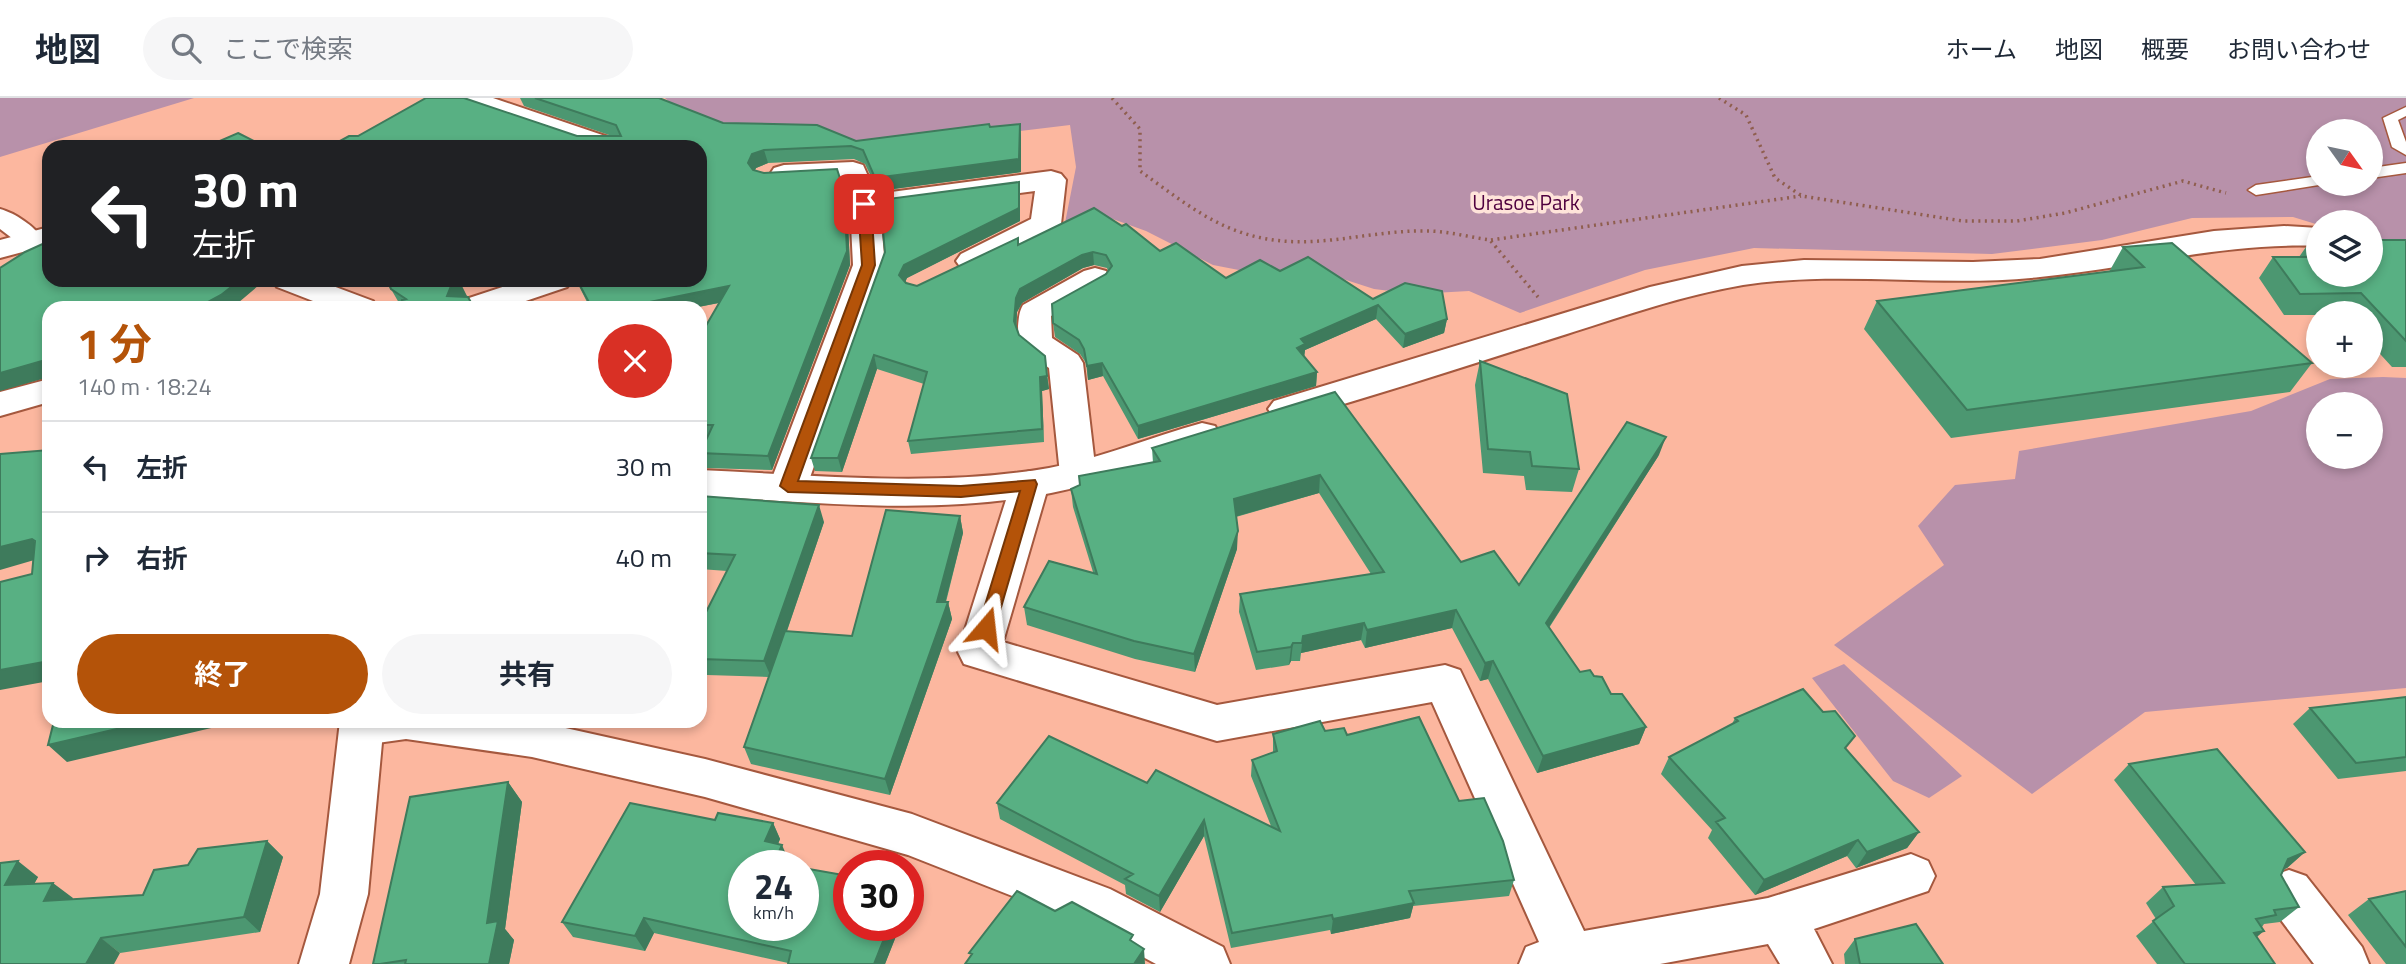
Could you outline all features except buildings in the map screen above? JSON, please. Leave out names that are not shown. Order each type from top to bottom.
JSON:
[{"type":"street","points":[[467,98],[590,140]]},
{"type":"street","points":[[768,175],[853,171],[864,204],[869,265],[788,486]]},
{"type":"street","points":[[864,204],[1051,180],[1046,224],[943,276]]},
{"type":"street","points":[[0,216],[39,238]]},
{"type":"street","points":[[707,483],[961,492],[1030,484],[1079,474],[1687,286],[1771,272],[1954,272],[2037,268],[2106,260],[2230,238],[2283,234],[2306,236]]},
{"type":"street","points":[[0,249],[39,238]]},
{"type":"street","points":[[1079,474],[1066,363],[1035,342],[1035,312],[1095,278]]},
{"type":"street","points":[[278,301],[293,287]]},
{"type":"street","points":[[307,287],[343,301]]},
{"type":"street","points":[[493,301],[535,287]]},
{"type":"street","points":[[0,404],[42,392]]},
{"type":"street","points":[[1030,484],[979,652],[1217,723],[1445,682],[1557,961],[1780,918],[1911,876]]},
{"type":"street","points":[[324,964],[344,894],[362,728]]},
{"type":"street","points":[[450,728],[532,739],[705,778],[899,832],[1093,905],[1205,964]]},
{"type":"street","points":[[2289,892],[2344,964]]},
{"type":"street","points":[[1780,918],[1807,964]]},
{"type":"lane","points":[[2406,111],[2390,118],[2400,146],[2406,150]]},
{"type":"lane","points":[[2384,171],[2406,168]]},
{"type":"lane","points":[[2256,190],[2306,183]]},
{"type":"path","points":[[1112,98],[1139,122],[1142,135],[1140,171],[1187,204],[1239,232],[1281,242],[1318,243],[1426,231],[1490,240],[1562,232],[1737,202],[1802,196],[1963,221],[2017,221],[2065,213],[2183,181],[2223,193],[2256,190]]},
{"type":"path","points":[[1719,98],[1746,115],[1775,178],[1802,196]]},
{"type":"path","points":[[1490,240],[1561,325]]},
{"type":"green space","points":[[0,98],[194,98],[56,140],[42,140],[42,144],[0,157]]},
{"type":"green space","name":"Urasoe Park","points":[[665,98],[2406,98],[2406,249],[2383,242],[2383,210],[2306,210],[2306,221],[2293,217],[2192,218],[2102,240],[1992,254],[1754,248],[1645,270],[1520,313],[1469,291],[1415,294],[1374,289],[1312,269],[1244,271],[1213,265],[1146,231],[1110,218],[1065,223],[1076,167],[1070,125],[867,149],[822,134],[703,132]]},
{"type":"green space","points":[[2406,378],[2406,688],[2145,712],[2032,794],[1834,645],[1944,565],[1918,526],[1955,485],[2015,479],[2019,451],[2251,411],[2330,379]]},
{"type":"green space","points":[[1844,664],[1962,776],[1929,798],[1893,781],[1812,678]]},
{"type":"route","points":[[864,204],[869,265],[788,486],[961,492],[1030,484],[986,628]]}]
